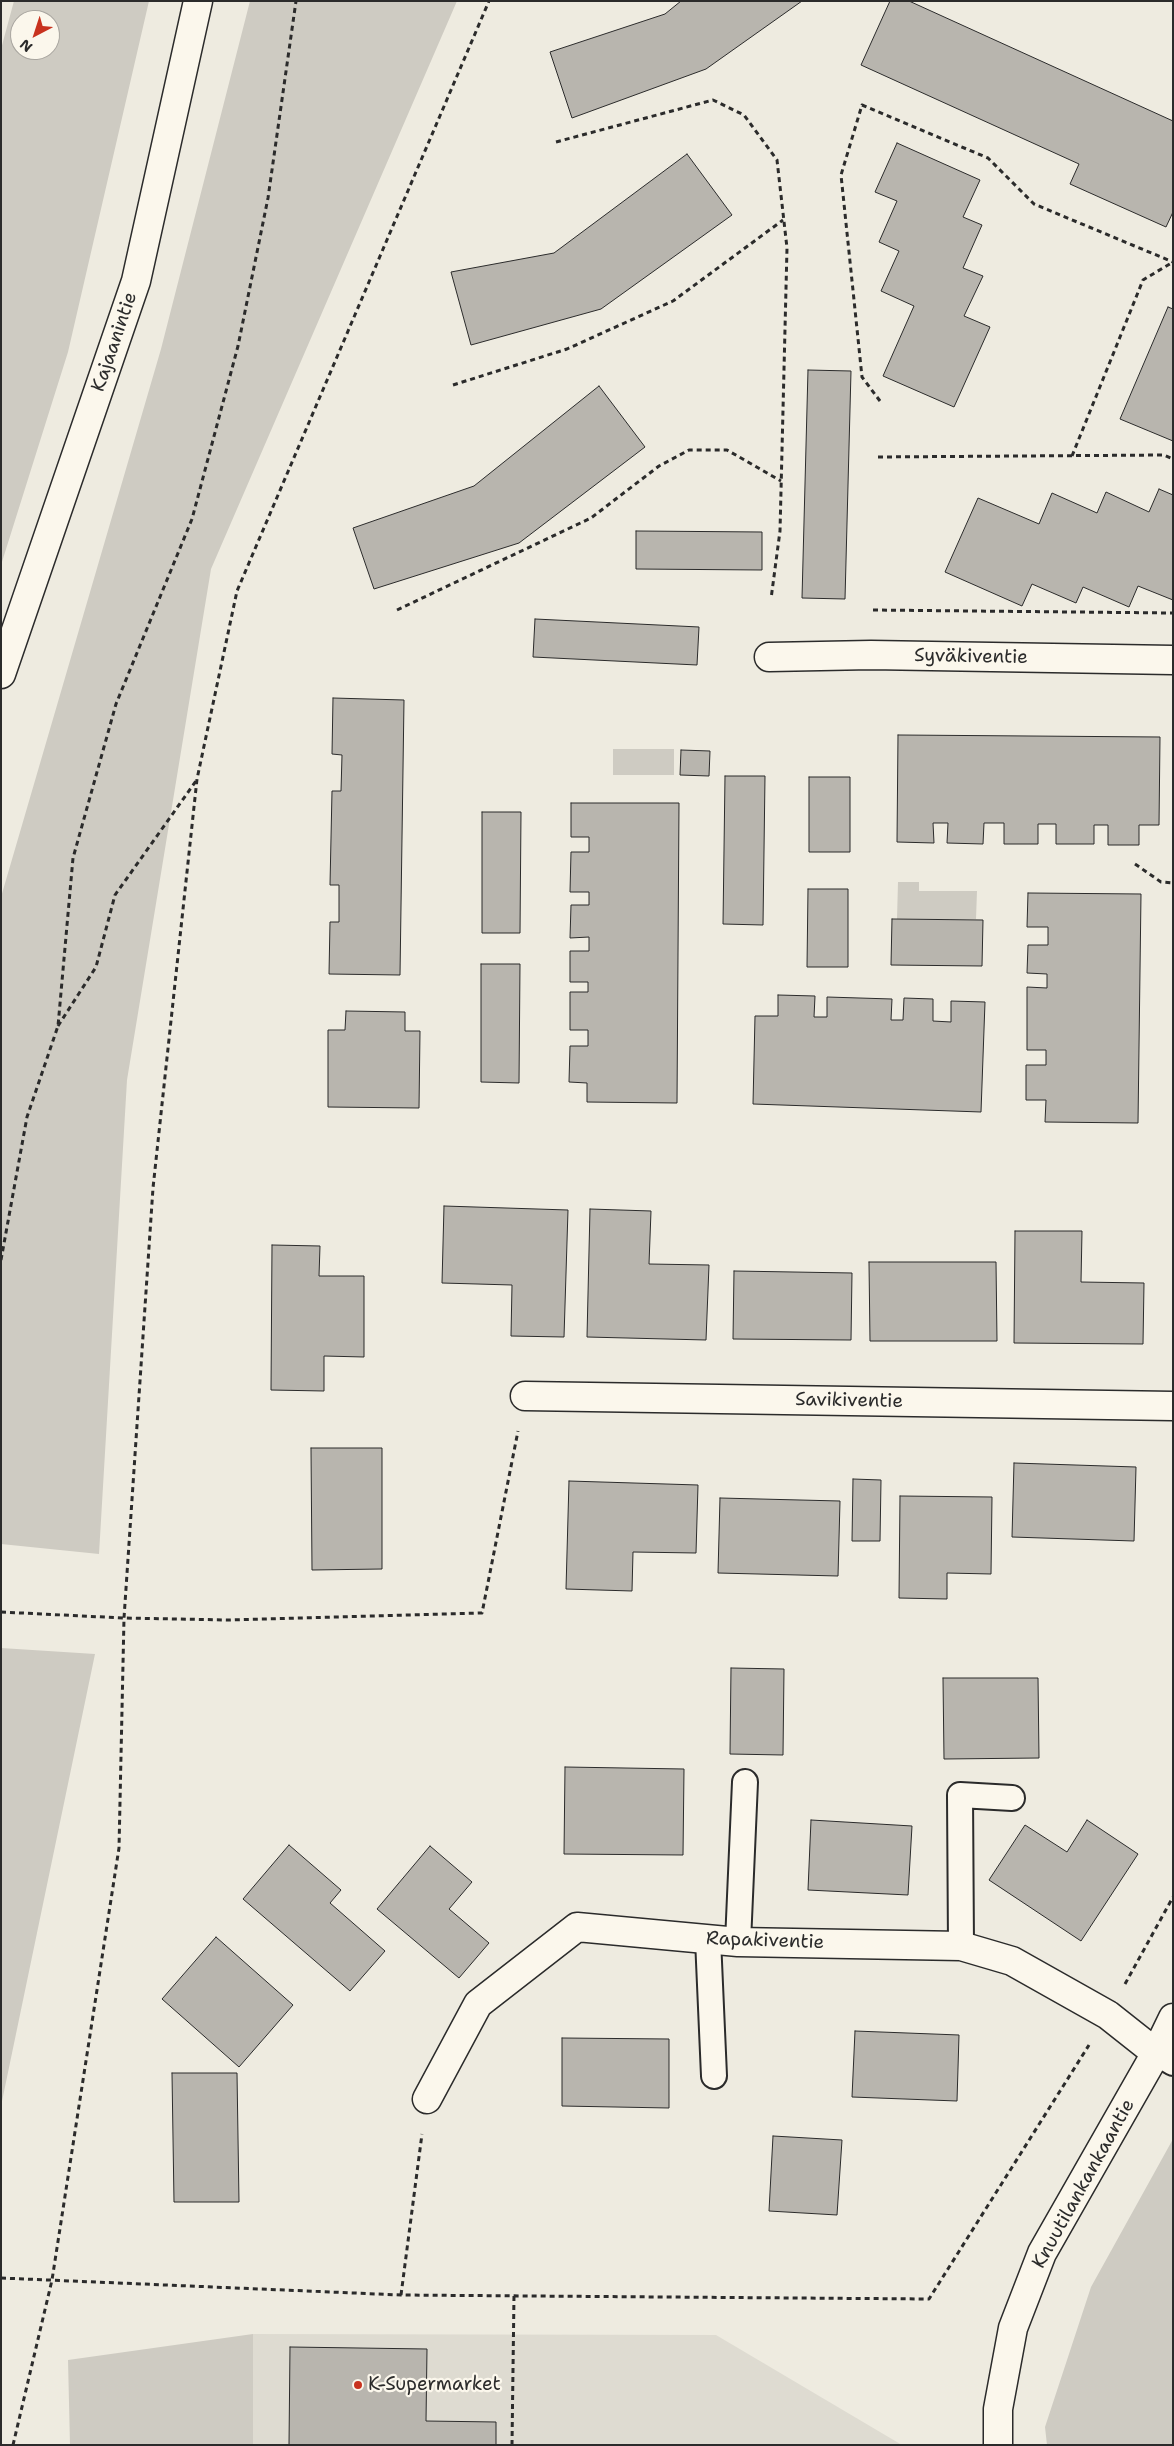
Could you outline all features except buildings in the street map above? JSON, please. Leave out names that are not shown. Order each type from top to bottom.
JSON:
[{"type":"street","name":"Kajaanintie","points":[[1,674],[136,281],[198,1]]},
{"type":"street","name":"Syväkiventie","points":[[770,657],[871,655],[1173,660]]},
{"type":"street","name":"Savikiventie","points":[[525,1396],[1173,1406]]},
{"type":"street","name":"Rapakiventie","points":[[427,2098],[478,2004],[577,1927],[738,1942],[961,1946],[1012,1962],[1108,2015],[1165,2058]]},
{"type":"street","name":"Knuutilankankaantie","points":[[998,2445],[998,2410],[1013,2328],[1042,2253],[1165,2058],[1173,2018]]},
{"type":"lane","points":[[738,1942],[744,1782]]},
{"type":"lane","points":[[961,1946],[960,1794],[1012,1798]]},
{"type":"lane","points":[[708,1939],[714,2076]]},
{"type":"path","points":[[1,1260],[27,1117],[58,1026],[74,858],[116,704],[192,519],[238,346],[268,198],[296,1]]},
{"type":"path","points":[[13,2445],[52,2280],[119,1848],[124,1618],[153,1188],[197,779],[236,591],[489,1]]},
{"type":"path","points":[[556,142],[713,100],[744,115],[777,160],[787,248],[780,531],[771,599]]},
{"type":"path","points":[[880,402],[862,377],[842,175],[862,106],[988,158],[1034,204],[1173,262]]},
{"type":"path","points":[[453,385],[567,349],[672,301],[783,220]]},
{"type":"path","points":[[1072,456],[1143,280],[1173,262]]},
{"type":"path","points":[[397,610],[591,518],[659,466],[689,450],[727,450],[781,481]]},
{"type":"path","points":[[878,457],[1164,456],[1173,459]]},
{"type":"path","points":[[873,610],[1173,613]]},
{"type":"path","points":[[58,1026],[96,967],[115,896],[197,779]]},
{"type":"path","points":[[1135,864],[1161,882],[1173,883]]},
{"type":"path","points":[[1,1612],[124,1618],[228,1620],[482,1613],[525,1396]]},
{"type":"path","points":[[1,2278],[401,2295],[929,2299],[1108,2015],[1173,1897]]},
{"type":"path","points":[[401,2295],[427,2098]]},
{"type":"path","points":[[512,2445],[514,2295]]},
{"type":"shaded area","points":[[14,1],[149,1],[68,352],[1,565],[1,49],[10,16],[10,60],[60,60],[60,10],[12,10]]},
{"type":"shaded area","points":[[250,1],[457,1],[211,569],[127,1080],[99,1554],[1,1544],[1,897],[161,349]]},
{"type":"shaded area","points":[[613,749],[674,749],[674,775],[613,775]]},
{"type":"shaded area","points":[[898,882],[919,882],[919,891],[977,891],[976,919],[897,919]]},
{"type":"shaded area","points":[[1,1648],[95,1654],[1,2106]]},
{"type":"shaded area","points":[[1173,2139],[1173,2445],[1047,2445],[1045,2427],[1091,2287]]},
{"type":"shaded area","points":[[253,2334],[716,2335],[902,2445],[253,2445]]},
{"type":"shaded area","points":[[253,2334],[253,2445],[70,2445],[68,2360]]},
{"type":"place","name":"K-Supermarket","points":[[358,2385]]}]
